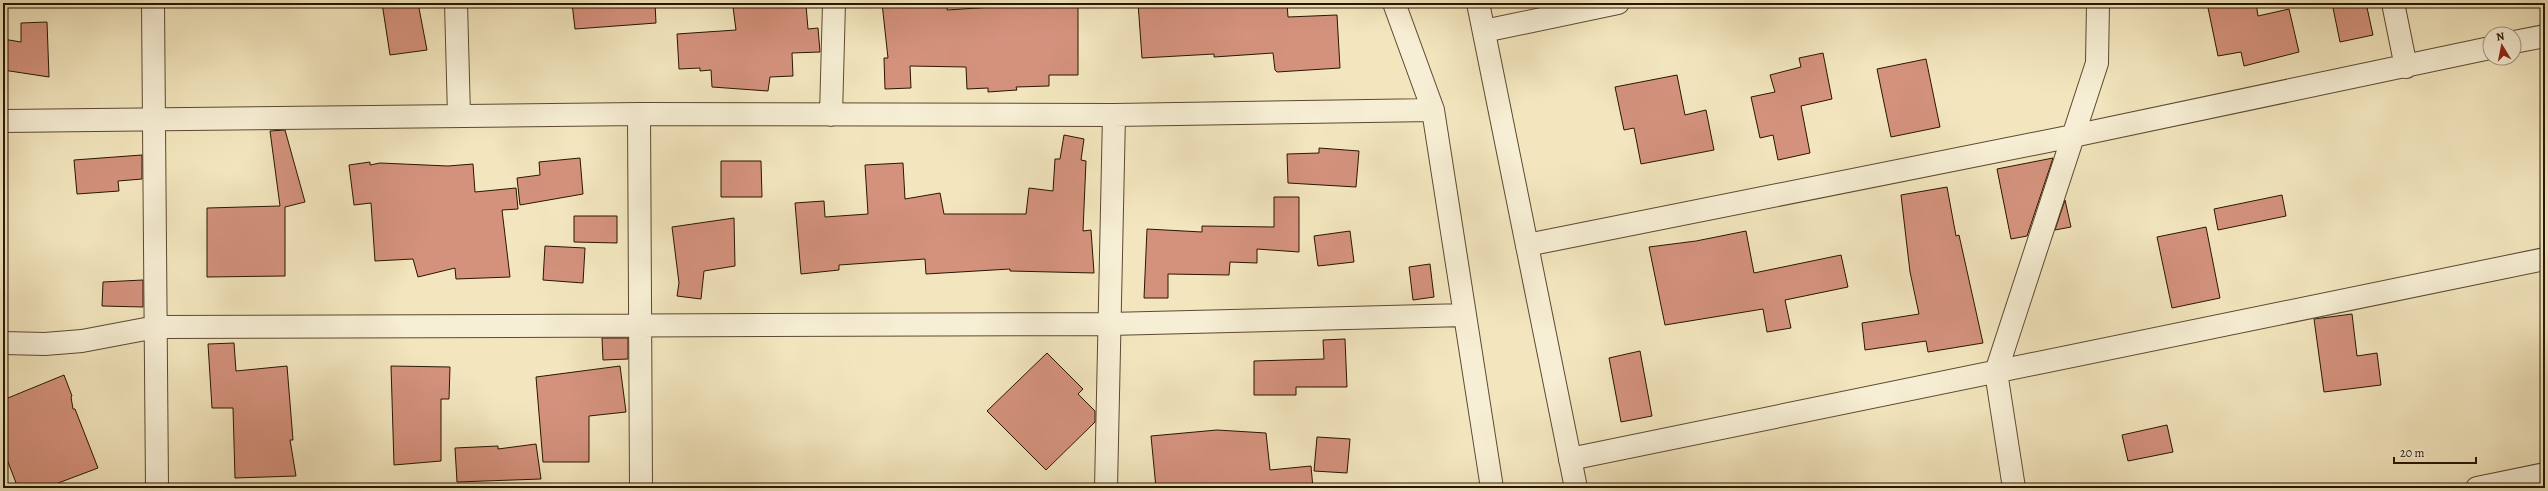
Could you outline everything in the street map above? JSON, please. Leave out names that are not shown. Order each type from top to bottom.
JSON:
[{"type":"street","points":[[153,3],[152,119],[157,488]]},
{"type":"street","points":[[456,3],[459,116]]},
{"type":"street","points":[[831,114],[834,3]]},
{"type":"street","points":[[1394,3],[1433,110],[1492,488]]},
{"type":"street","points":[[1478,3],[1576,488]]},
{"type":"street","points":[[1484,31],[1618,3]]},
{"type":"street","points":[[2014,488],[1996,372],[2097,63],[2098,3]]},
{"type":"street","points":[[2393,3],[2406,67]]},
{"type":"street","points":[[2522,40],[2545,36]]},
{"type":"street","points":[[1527,245],[2073,136],[2482,50]]},
{"type":"street","points":[[3,121],[639,114],[1114,115],[1433,110]]},
{"type":"street","points":[[639,114],[642,488]]},
{"type":"street","points":[[1106,488],[1114,115]]},
{"type":"street","points":[[1570,459],[2545,259]]},
{"type":"street","points":[[3,343],[45,344],[82,341],[156,327],[640,324],[1109,324],[1464,315]]},
{"type":"street","points":[[2477,488],[2545,474]]},
{"type":"building","points":[[382,3],[418,3],[427,50],[390,55]]},
{"type":"building","points":[[572,3],[655,3],[656,23],[575,29]]},
{"type":"building","points":[[757,3],[780,3],[780,7],[806,5],[808,29],[818,28],[820,52],[792,53],[793,76],[770,77],[768,91],[712,87],[711,70],[700,71],[700,68],[679,69],[677,34],[736,30],[733,7]]},
{"type":"building","points":[[882,3],[948,3],[947,10],[1008,6],[1008,3],[1078,3],[1078,75],[1049,75],[1049,86],[1016,87],[1017,90],[988,92],[988,88],[967,89],[966,67],[910,66],[911,88],[885,89],[884,58],[888,58]]},
{"type":"building","points":[[1138,3],[1287,3],[1288,17],[1337,15],[1340,68],[1277,72],[1275,70],[1273,53],[1214,57],[1214,54],[1142,58]]},
{"type":"building","points":[[2207,3],[2256,3],[2258,16],[2289,9],[2299,52],[2244,66],[2241,52],[2218,56]]},
{"type":"building","points":[[2332,3],[2366,3],[2373,35],[2340,42]]},
{"type":"building","points":[[47,22],[49,77],[3,70],[3,39],[21,42],[21,23]]},
{"type":"building","points":[[1823,53],[1832,99],[1801,106],[1810,153],[1778,160],[1773,135],[1760,138],[1751,97],[1775,92],[1770,75],[1801,67],[1799,58]]},
{"type":"building","points":[[1926,59],[1940,127],[1891,137],[1877,69]]},
{"type":"building","points":[[1677,75],[1685,115],[1706,110],[1714,150],[1641,164],[1634,128],[1624,130],[1615,87]]},
{"type":"building","points":[[285,130],[305,202],[285,207],[285,276],[207,277],[207,208],[280,206],[270,131]]},
{"type":"building","points":[[1064,135],[1084,139],[1081,160],[1086,161],[1083,231],[1091,230],[1094,273],[1010,271],[1010,269],[926,274],[925,259],[839,265],[839,270],[801,274],[795,203],[824,201],[825,217],[868,214],[865,165],[903,163],[905,199],[940,193],[944,214],[1026,214],[1029,188],[1053,191],[1055,159],[1060,159]]},
{"type":"building","points":[[1319,148],[1359,151],[1356,187],[1288,183],[1287,154],[1319,153]]},
{"type":"building","points":[[142,155],[142,179],[118,181],[119,191],[77,194],[74,160]]},
{"type":"building","points":[[580,158],[583,194],[520,205],[517,178],[540,175],[539,162]]},
{"type":"building","points":[[2053,158],[2027,236],[2011,239],[1997,169]]},
{"type":"building","points":[[721,161],[761,161],[762,197],[721,197]]},
{"type":"building","points":[[370,162],[370,165],[380,163],[448,166],[473,164],[475,192],[516,188],[518,209],[502,210],[510,277],[456,279],[455,268],[418,277],[413,259],[375,261],[371,203],[354,205],[349,165]]},
{"type":"building","points":[[1947,187],[1956,236],[1959,235],[1983,343],[1928,352],[1926,341],[1865,350],[1862,323],[1919,314],[1910,272],[1901,195]]},
{"type":"building","points":[[2282,195],[2286,216],[2218,230],[2214,209]]},
{"type":"building","points":[[1274,197],[1299,197],[1299,252],[1257,249],[1257,263],[1230,262],[1229,275],[1168,274],[1168,298],[1144,298],[1147,229],[1202,232],[1202,226],[1274,227]]},
{"type":"building","points":[[2065,200],[2071,227],[2055,230]]},
{"type":"building","points":[[574,216],[617,216],[617,243],[574,242]]},
{"type":"building","points":[[734,218],[735,266],[704,271],[701,299],[677,296],[679,283],[672,227]]},
{"type":"building","points":[[2206,227],[2220,298],[2172,308],[2157,237]]},
{"type":"building","points":[[1350,231],[1354,262],[1318,266],[1314,236]]},
{"type":"building","points":[[1746,231],[1754,273],[1841,255],[1848,287],[1785,300],[1791,328],[1767,332],[1763,309],[1665,325],[1649,247],[1696,241]]},
{"type":"building","points":[[545,246],[585,248],[583,283],[543,280]]},
{"type":"building","points":[[1430,264],[1434,297],[1413,300],[1409,267]]},
{"type":"building","points":[[143,280],[143,307],[102,306],[103,282]]},
{"type":"building","points":[[2352,314],[2357,356],[2377,353],[2381,385],[2324,392],[2314,319]]},
{"type":"building","points":[[602,338],[628,338],[628,359],[603,360]]},
{"type":"building","points":[[1345,339],[1347,387],[1296,387],[1296,395],[1254,395],[1254,361],[1324,359],[1323,340]]},
{"type":"building","points":[[234,343],[236,371],[287,366],[293,440],[290,440],[296,476],[235,478],[233,408],[212,408],[208,344]]},
{"type":"building","points":[[1640,351],[1652,416],[1621,422],[1609,358]]},
{"type":"building","points":[[1047,353],[1083,389],[1078,394],[1095,411],[1095,422],[1046,470],[987,411]]},
{"type":"building","points":[[391,366],[450,367],[449,399],[441,399],[441,461],[394,465]]},
{"type":"building","points":[[620,366],[626,412],[589,416],[589,462],[543,462],[536,377]]},
{"type":"building","points":[[64,375],[72,396],[73,409],[75,409],[98,468],[45,488],[18,488],[3,449],[3,400]]},
{"type":"building","points":[[2167,425],[2173,452],[2128,461],[2122,435]]},
{"type":"building","points":[[1217,430],[1266,433],[1270,470],[1311,466],[1313,488],[1156,488],[1151,436]]},
{"type":"building","points":[[1317,437],[1350,439],[1347,473],[1314,471]]},
{"type":"building","points":[[536,444],[541,479],[457,482],[455,448],[498,446],[498,449]]}]
